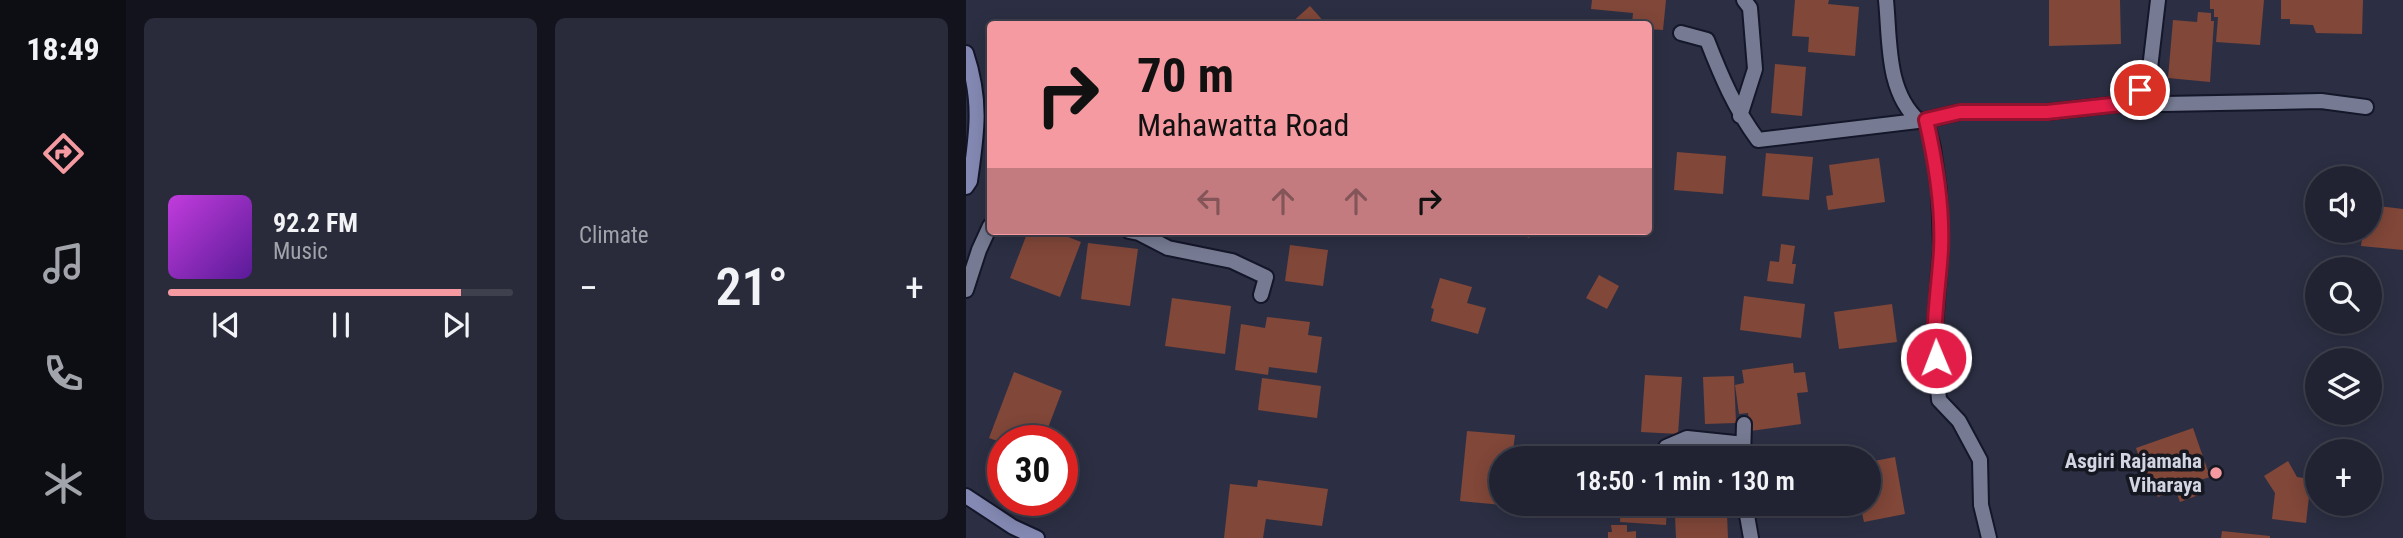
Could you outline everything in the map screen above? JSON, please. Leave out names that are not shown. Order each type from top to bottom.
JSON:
[{"type":"street","points":[[1740,116],[1755,69],[1750,8],[1744,0]]},
{"type":"street","points":[[1886,0],[1890,65],[1908,111],[1922,121],[1933,148],[1939,191],[1941,248],[1934,337],[1939,400],[1959,421],[1980,460],[1981,505],[1989,538]]},
{"type":"street","points":[[2130,103],[2149,77],[2158,0]]},
{"type":"street","points":[[1681,33],[1707,40],[1740,116],[1758,140],[1922,121],[1960,112],[2047,112],[2130,103],[2321,101],[2365,107]]},
{"type":"street","points":[[966,52],[973,74],[978,122],[970,181],[966,187]]},
{"type":"street","points":[[966,290],[987,233]]},
{"type":"street","points":[[1143,235],[1168,248],[1232,261],[1266,277],[1261,295]]},
{"type":"street","points":[[1743,446],[1744,424]]},
{"type":"street","points":[[1667,446],[1687,438],[1735,443],[1738,446]]},
{"type":"street","points":[[966,496],[1013,527],[1037,538]]},
{"type":"street","points":[[1747,516],[1751,538]]},
{"type":"building","points":[[1592,0],[1666,0],[1663,30],[1652,29],[1652,21],[1632,21],[1633,13],[1591,9]]},
{"type":"building","points":[[1795,0],[1829,0],[1828,4],[1859,7],[1855,56],[1808,52],[1809,37],[1792,36]]},
{"type":"building","points":[[2049,0],[2120,0],[2121,44],[2049,46]]},
{"type":"building","points":[[2210,0],[2264,0],[2260,45],[2216,42],[2218,17],[2214,17],[2214,9],[2210,9]]},
{"type":"building","points":[[2281,0],[2363,0],[2362,34],[2316,33],[2313,25],[2290,24],[2290,19],[2281,19]]},
{"type":"building","points":[[1310,6],[1323,21],[1293,21]]},
{"type":"building","points":[[2198,12],[2211,13],[2211,21],[2214,21],[2210,82],[2168,78],[2173,20],[2197,22]]},
{"type":"building","points":[[1775,64],[1806,67],[1802,116],[1771,113]]},
{"type":"building","points":[[1677,152],[1726,156],[1723,194],[1674,190]]},
{"type":"building","points":[[1766,153],[1813,157],[1809,200],[1762,196]]},
{"type":"building","points":[[1879,158],[1885,202],[1828,210],[1826,196],[1833,195],[1829,165]]},
{"type":"building","points":[[2382,206],[2403,209],[2403,250],[2361,246],[2361,243],[2382,243]]},
{"type":"building","points":[[1026,235],[1063,235],[1081,242],[1060,297],[1010,278]]},
{"type":"building","points":[[1088,243],[1138,249],[1130,306],[1081,299]]},
{"type":"building","points":[[1781,244],[1795,246],[1793,284],[1767,281],[1770,261],[1779,262]]},
{"type":"building","points":[[1290,245],[1328,250],[1323,286],[1285,281]]},
{"type":"building","points":[[1599,275],[1619,286],[1607,309],[1586,298]]},
{"type":"building","points":[[1440,278],[1472,287],[1467,303],[1486,308],[1478,334],[1431,321],[1434,309],[1431,308]]},
{"type":"building","points":[[1744,296],[1805,304],[1801,338],[1740,330]]},
{"type":"building","points":[[1172,298],[1231,306],[1225,354],[1165,346]]},
{"type":"building","points":[[1892,304],[1897,342],[1839,349],[1834,312]]},
{"type":"building","points":[[1267,317],[1310,322],[1308,335],[1322,337],[1317,373],[1269,367],[1268,375],[1235,370],[1241,324],[1265,328]]},
{"type":"building","points":[[1793,363],[1794,373],[1805,372],[1808,392],[1797,393],[1801,424],[1750,431],[1748,413],[1739,414],[1735,385],[1744,383],[1742,370]]},
{"type":"building","points":[[1014,372],[1062,391],[1049,425],[994,425]]},
{"type":"building","points":[[1645,375],[1682,377],[1678,434],[1641,432]]},
{"type":"building","points":[[1734,376],[1736,423],[1705,424],[1703,377]]},
{"type":"building","points":[[1262,378],[1321,386],[1317,418],[1258,410]]},
{"type":"building","points":[[2193,428],[2210,477],[2197,481],[2201,494],[2180,502],[2176,491],[2158,497],[2153,480],[2147,482],[2136,448]]},
{"type":"building","points":[[1467,431],[1515,435],[1514,446],[1489,446],[1489,504],[1460,501]]},
{"type":"building","points":[[1895,457],[1905,514],[1864,522],[1863,516],[1881,516],[1881,460]]},
{"type":"building","points":[[2288,461],[2297,477],[2305,478],[2306,523],[2272,519],[2275,493],[2264,476]]},
{"type":"building","points":[[1258,480],[1328,489],[1322,526],[1266,519],[1263,538],[1224,538],[1230,484],[1257,487]]},
{"type":"building","points":[[1620,516],[1666,516],[1666,525],[1620,522]]},
{"type":"building","points":[[1675,516],[1727,516],[1728,538],[1676,538]]},
{"type":"building","points":[[1611,525],[1627,525],[1627,532],[1636,531],[1636,538],[1608,538],[1608,532],[1612,532]]},
{"type":"building","points":[[2222,531],[2270,536],[2270,538],[2221,538]]},
{"type":"place","name":"Asgiri Rajamaha Viharaya","points":[[2216,473]]},
{"type":"route","points":[[1936,358],[1934,337],[1941,248],[1939,191],[1926,120],[1960,112],[2047,112],[2130,103],[2140,90]]}]
